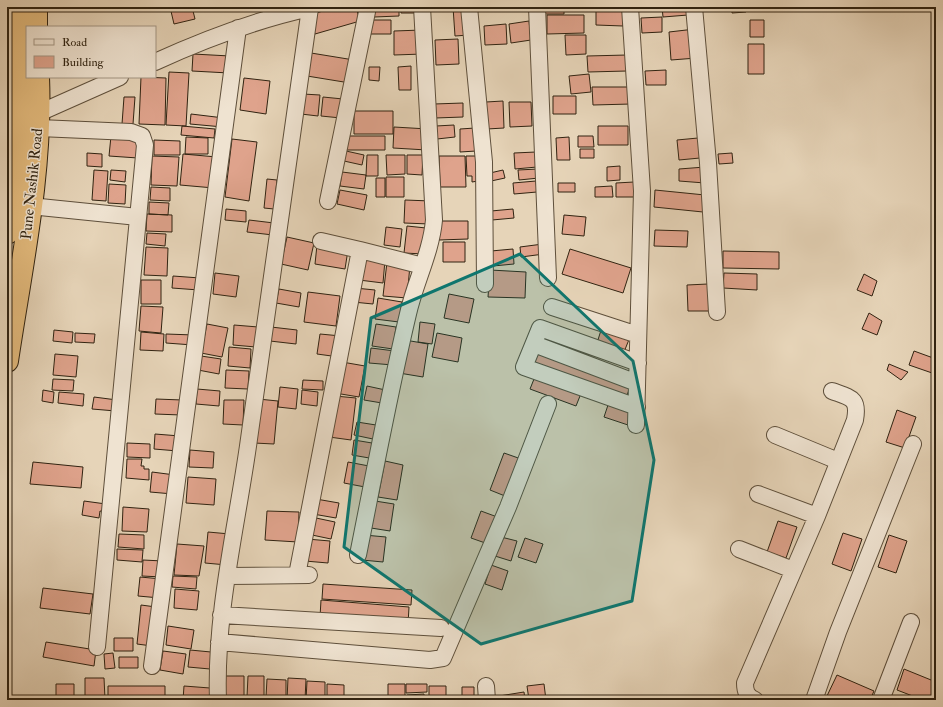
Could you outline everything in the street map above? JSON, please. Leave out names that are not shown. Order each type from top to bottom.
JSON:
[{"type":"highway","name":"Pune Nashik Road","points":[[7,233],[13,187],[12,135],[19,76],[17,7]]},
{"type":"highway","points":[[36,7],[36,26]]},
{"type":"highway","name":"Pune Nashik Road","points":[[7,361],[30,206],[39,120],[38,78]]},
{"type":"street","points":[[156,62],[277,11],[311,7],[245,468],[221,615],[218,700]]},
{"type":"street","points":[[328,201],[368,7]]},
{"type":"street","points":[[358,555],[395,368],[409,306],[432,238],[434,220],[422,7]]},
{"type":"street","points":[[469,7],[484,155],[485,284]]},
{"type":"street","points":[[537,7],[548,278]]},
{"type":"street","points":[[630,7],[642,191],[636,425]]},
{"type":"street","points":[[694,7],[708,163],[717,312]]},
{"type":"street","points":[[152,666],[238,28]]},
{"type":"street","points":[[39,120],[118,78]]},
{"type":"street","points":[[39,120],[131,132],[142,136],[145,145],[97,647]]},
{"type":"street","points":[[30,206],[138,217]]},
{"type":"street","points":[[321,241],[422,266]]},
{"type":"street","points":[[227,576],[303,575],[360,250]]},
{"type":"street","points":[[552,307],[638,335]]},
{"type":"street","points":[[637,407],[524,368],[540,328],[638,363]]},
{"type":"street","points":[[534,344],[637,383]]},
{"type":"street","points":[[755,700],[749,698],[745,691],[745,683],[817,516],[855,420],[858,407],[853,399],[832,391]]},
{"type":"street","points":[[219,642],[430,660],[443,658],[508,507],[548,404]]},
{"type":"street","points":[[776,435],[838,461]]},
{"type":"street","points":[[814,700],[841,625],[913,444]]},
{"type":"street","points":[[758,494],[817,516]]},
{"type":"street","points":[[739,549],[793,570]]},
{"type":"street","points":[[221,615],[441,628]]},
{"type":"street","points":[[881,700],[911,622]]},
{"type":"highlighted area","points":[[520,254],[633,361],[654,460],[632,601],[481,644],[344,547],[371,318]]},
{"type":"building","points":[[170,7],[192,7],[195,19],[174,24]]},
{"type":"building","points":[[337,7],[356,7],[360,21],[315,34],[309,15]]},
{"type":"building","points":[[373,7],[399,7],[399,16],[374,17]]},
{"type":"building","points":[[401,7],[420,7],[420,13],[401,13]]},
{"type":"building","points":[[453,7],[467,7],[469,35],[455,36]]},
{"type":"building","points":[[543,7],[564,7],[564,14],[543,14]]},
{"type":"building","points":[[662,7],[688,7],[688,15],[663,17]]},
{"type":"building","points":[[732,7],[746,7],[746,12],[732,13]]},
{"type":"building","points":[[750,7],[769,7],[769,10],[750,11]]},
{"type":"building","points":[[596,10],[623,11],[623,26],[596,25]]},
{"type":"building","points":[[547,15],[584,15],[584,33],[547,34]]},
{"type":"building","points":[[662,17],[662,32],[642,33],[641,18]]},
{"type":"building","points":[[367,20],[391,20],[391,34],[368,34]]},
{"type":"building","points":[[750,20],[764,20],[764,37],[750,37]]},
{"type":"building","points":[[529,21],[531,40],[511,43],[509,24]]},
{"type":"building","points":[[506,24],[507,44],[485,45],[484,26]]},
{"type":"building","points":[[695,29],[697,58],[671,60],[669,32]]},
{"type":"building","points":[[422,30],[423,54],[394,55],[394,31]]},
{"type":"building","points":[[565,35],[586,35],[586,54],[566,55]]},
{"type":"building","points":[[458,39],[459,64],[436,65],[435,40]]},
{"type":"building","points":[[748,44],[764,44],[764,74],[748,74]]},
{"type":"building","points":[[311,53],[354,60],[350,83],[307,76]]},
{"type":"building","points":[[193,54],[230,56],[229,73],[192,71]]},
{"type":"building","points":[[627,55],[627,71],[588,72],[587,56]]},
{"type":"building","points":[[411,66],[411,90],[399,90],[398,67]]},
{"type":"building","points":[[369,67],[380,67],[379,81],[369,80]]},
{"type":"building","points":[[666,70],[666,85],[646,85],[645,71]]},
{"type":"building","points":[[169,72],[189,73],[186,126],[166,125]]},
{"type":"building","points":[[589,74],[591,92],[571,94],[569,76]]},
{"type":"building","points":[[141,78],[166,78],[165,125],[139,124]]},
{"type":"building","points":[[244,78],[270,81],[266,114],[240,110]]},
{"type":"building","points":[[592,87],[631,87],[631,104],[593,105]]},
{"type":"building","points":[[303,94],[320,95],[318,116],[301,114]]},
{"type":"building","points":[[553,96],[576,96],[576,114],[553,114]]},
{"type":"building","points":[[124,97],[135,97],[133,124],[122,124]]},
{"type":"building","points":[[323,97],[343,99],[341,118],[321,116]]},
{"type":"building","points":[[503,101],[504,128],[487,129],[486,102]]},
{"type":"building","points":[[509,102],[531,102],[532,126],[510,127]]},
{"type":"building","points":[[463,103],[463,117],[435,118],[434,104]]},
{"type":"building","points":[[354,111],[393,111],[393,134],[354,134]]},
{"type":"building","points":[[191,114],[224,118],[223,127],[190,124]]},
{"type":"building","points":[[454,125],[455,137],[437,139],[436,126]]},
{"type":"building","points":[[182,126],[215,129],[214,138],[181,135]]},
{"type":"building","points":[[598,126],[628,126],[628,145],[598,145]]},
{"type":"building","points":[[394,127],[428,129],[427,150],[393,148]]},
{"type":"building","points":[[475,128],[476,151],[460,152],[460,129]]},
{"type":"building","points":[[111,136],[139,138],[138,158],[109,156]]},
{"type":"building","points":[[346,136],[385,136],[385,150],[346,150]]},
{"type":"building","points":[[578,136],[593,136],[594,147],[578,147]]},
{"type":"building","points":[[186,137],[208,138],[208,154],[185,154]]},
{"type":"building","points":[[569,137],[570,160],[557,160],[556,138]]},
{"type":"building","points":[[698,138],[700,158],[679,160],[677,140]]},
{"type":"building","points":[[232,139],[257,142],[249,201],[225,197]]},
{"type":"building","points":[[154,140],[180,141],[180,155],[154,155]]},
{"type":"building","points":[[580,149],[594,149],[594,158],[580,158]]},
{"type":"building","points":[[346,151],[364,155],[362,165],[344,161]]},
{"type":"building","points":[[536,152],[537,167],[515,169],[514,153]]},
{"type":"building","points":[[87,153],[102,154],[102,167],[87,166]]},
{"type":"building","points":[[732,153],[733,163],[719,164],[718,154]]},
{"type":"building","points":[[183,154],[217,157],[214,188],[180,185]]},
{"type":"building","points":[[367,155],[378,155],[378,176],[366,176]]},
{"type":"building","points":[[386,155],[405,155],[405,174],[387,175]]},
{"type":"building","points":[[407,155],[423,155],[422,175],[407,174]]},
{"type":"building","points":[[152,156],[179,157],[177,186],[151,185]]},
{"type":"building","points":[[439,156],[465,156],[466,187],[440,187]]},
{"type":"building","points":[[466,156],[477,156],[478,181],[472,182],[472,176],[467,176]]},
{"type":"building","points":[[620,166],[620,180],[607,181],[607,167]]},
{"type":"building","points":[[705,167],[705,183],[679,181],[679,169]]},
{"type":"building","points":[[538,169],[539,178],[519,180],[518,170]]},
{"type":"building","points":[[94,170],[108,171],[106,201],[92,200]]},
{"type":"building","points":[[111,170],[126,171],[125,182],[110,180]]},
{"type":"building","points":[[503,170],[505,178],[491,181],[490,173]]},
{"type":"building","points":[[342,172],[366,175],[364,189],[340,186]]},
{"type":"building","points":[[386,177],[404,177],[404,197],[386,197]]},
{"type":"building","points":[[376,178],[385,178],[385,197],[376,197]]},
{"type":"building","points":[[267,179],[277,180],[274,209],[264,208]]},
{"type":"building","points":[[536,181],[537,192],[514,194],[513,183]]},
{"type":"building","points":[[634,182],[634,197],[616,197],[616,183]]},
{"type":"building","points":[[558,183],[575,183],[575,192],[558,192]]},
{"type":"building","points":[[109,184],[126,185],[125,204],[108,203]]},
{"type":"building","points":[[612,186],[613,197],[595,197],[595,187]]},
{"type":"building","points":[[151,187],[170,188],[170,201],[150,200]]},
{"type":"building","points":[[340,190],[367,195],[364,210],[337,204]]},
{"type":"building","points":[[655,190],[705,195],[703,212],[654,207]]},
{"type":"building","points":[[405,200],[431,201],[430,224],[404,223]]},
{"type":"building","points":[[149,202],[169,203],[168,215],[149,214]]},
{"type":"building","points":[[226,209],[246,211],[246,222],[225,220]]},
{"type":"building","points":[[513,209],[514,218],[492,220],[491,211]]},
{"type":"building","points":[[147,214],[172,215],[172,232],[146,231]]},
{"type":"building","points":[[564,215],[586,217],[584,236],[562,234]]},
{"type":"building","points":[[249,220],[274,223],[273,235],[247,232]]},
{"type":"building","points":[[439,221],[468,221],[468,239],[439,240]]},
{"type":"building","points":[[407,226],[426,228],[424,254],[404,253]]},
{"type":"building","points":[[386,227],[402,229],[400,247],[384,245]]},
{"type":"building","points":[[655,230],[688,231],[687,247],[654,246]]},
{"type":"building","points":[[147,233],[166,234],[165,246],[146,244]]},
{"type":"building","points":[[287,237],[314,243],[308,270],[281,264]]},
{"type":"building","points":[[443,242],[465,242],[465,262],[443,262]]},
{"type":"building","points":[[543,244],[544,254],[521,257],[520,247]]},
{"type":"building","points":[[317,245],[348,250],[345,269],[315,264]]},
{"type":"building","points":[[146,247],[168,248],[167,276],[144,275]]},
{"type":"building","points":[[513,249],[514,264],[493,266],[491,251]]},
{"type":"building","points":[[570,249],[631,268],[623,293],[562,274]]},
{"type":"building","points":[[723,251],[779,252],[779,269],[723,268]]},
{"type":"building","points":[[362,257],[385,260],[383,283],[359,280]]},
{"type":"building","points":[[387,262],[410,265],[407,298],[383,296]]},
{"type":"building","points":[[490,270],[526,272],[525,298],[488,297]]},
{"type":"building","points":[[215,273],[239,276],[236,297],[213,294]]},
{"type":"building","points":[[724,273],[757,274],[757,290],[723,288]]},
{"type":"building","points":[[864,274],[877,281],[872,296],[857,290]]},
{"type":"building","points":[[173,276],[200,278],[199,290],[172,288]]},
{"type":"building","points":[[141,280],[161,280],[161,304],[141,304]]},
{"type":"building","points":[[708,284],[709,311],[688,311],[687,285]]},
{"type":"building","points":[[355,288],[375,290],[373,304],[353,302]]},
{"type":"building","points":[[279,289],[301,293],[299,307],[276,303]]},
{"type":"building","points":[[308,292],[340,296],[336,326],[304,322]]},
{"type":"building","points":[[449,294],[474,299],[469,323],[444,318]]},
{"type":"building","points":[[378,298],[402,302],[399,322],[375,319]]},
{"type":"building","points":[[141,306],[163,307],[161,333],[139,331]]},
{"type":"building","points":[[869,313],[882,321],[877,335],[862,329]]},
{"type":"building","points":[[420,322],[435,324],[432,344],[418,342]]},
{"type":"building","points":[[207,324],[228,328],[222,357],[201,353]]},
{"type":"building","points":[[376,324],[396,327],[393,349],[372,346]]},
{"type":"building","points":[[234,325],[258,327],[256,347],[233,345]]},
{"type":"building","points":[[271,327],[297,330],[296,344],[270,341]]},
{"type":"building","points":[[602,327],[630,337],[624,352],[597,343]]},
{"type":"building","points":[[54,330],[73,332],[72,343],[53,341]]},
{"type":"building","points":[[141,332],[164,334],[163,351],[140,350]]},
{"type":"building","points":[[75,333],[95,334],[94,343],[75,342]]},
{"type":"building","points":[[437,333],[462,338],[458,362],[432,357]]},
{"type":"building","points":[[166,334],[194,335],[193,345],[166,343]]},
{"type":"building","points":[[320,334],[341,336],[339,357],[317,354]]},
{"type":"building","points":[[405,340],[428,344],[423,377],[399,373]]},
{"type":"building","points":[[229,347],[251,349],[250,368],[228,366]]},
{"type":"building","points":[[371,348],[395,351],[393,365],[369,363]]},
{"type":"building","points":[[538,349],[631,384],[625,401],[532,366]]},
{"type":"building","points":[[914,351],[936,359],[935,374],[909,365]]},
{"type":"building","points":[[55,354],[78,356],[76,377],[53,375]]},
{"type":"building","points":[[201,356],[221,359],[219,374],[198,370]]},
{"type":"building","points":[[342,362],[365,366],[359,397],[335,393]]},
{"type":"building","points":[[889,364],[908,372],[901,380],[887,370]]},
{"type":"building","points":[[226,370],[249,371],[248,389],[225,388]]},
{"type":"building","points":[[536,374],[582,391],[576,406],[530,389]]},
{"type":"building","points":[[53,379],[74,380],[73,391],[52,390]]},
{"type":"building","points":[[303,380],[323,381],[323,390],[302,389]]},
{"type":"building","points":[[367,386],[390,391],[388,404],[364,400]]},
{"type":"building","points":[[280,387],[298,389],[296,409],[278,407]]},
{"type":"building","points":[[197,389],[220,391],[219,406],[196,404]]},
{"type":"building","points":[[43,390],[54,392],[53,403],[42,401]]},
{"type":"building","points":[[302,390],[318,392],[317,406],[301,404]]},
{"type":"building","points":[[59,392],[84,394],[83,406],[58,403]]},
{"type":"building","points":[[335,396],[356,398],[351,440],[329,437]]},
{"type":"building","points":[[94,397],[117,400],[116,411],[92,409]]},
{"type":"building","points":[[156,399],[182,400],[181,415],[155,414]]},
{"type":"building","points":[[258,399],[278,401],[274,444],[254,443]]},
{"type":"building","points":[[224,400],[244,400],[243,425],[223,424]]},
{"type":"building","points":[[609,402],[633,410],[628,425],[604,417]]},
{"type":"building","points":[[897,410],[916,417],[905,448],[886,442]]},
{"type":"building","points":[[357,422],[376,425],[373,439],[354,435]]},
{"type":"building","points":[[155,434],[180,436],[178,451],[154,449]]},
{"type":"building","points":[[354,440],[378,444],[375,459],[352,455]]},
{"type":"building","points":[[127,443],[150,444],[150,458],[127,457]]},
{"type":"building","points":[[190,450],[214,452],[213,468],[189,467]]},
{"type":"building","points":[[504,453],[524,460],[510,498],[490,490]]},
{"type":"building","points":[[127,459],[142,459],[141,466],[144,466],[144,469],[149,469],[149,480],[126,478]]},
{"type":"building","points":[[385,461],[403,465],[397,500],[378,497]]},
{"type":"building","points":[[33,462],[83,467],[81,488],[30,484]]},
{"type":"building","points":[[348,462],[369,466],[365,487],[344,483]]},
{"type":"building","points":[[152,472],[175,475],[173,494],[150,492]]},
{"type":"building","points":[[188,477],[216,479],[214,505],[186,503]]},
{"type":"building","points":[[316,499],[339,503],[336,518],[313,514]]},
{"type":"building","points":[[84,501],[106,504],[105,512],[100,511],[99,518],[82,515]]},
{"type":"building","points":[[375,501],[394,504],[390,531],[371,528]]},
{"type":"building","points":[[123,507],[149,509],[147,532],[122,531]]},
{"type":"building","points":[[267,511],[299,512],[298,542],[265,540]]},
{"type":"building","points":[[481,511],[500,518],[491,545],[471,538]]},
{"type":"building","points":[[316,518],[335,522],[331,539],[312,535]]},
{"type":"building","points":[[778,521],[797,527],[786,558],[767,552]]},
{"type":"building","points":[[208,532],[230,534],[227,565],[205,563]]},
{"type":"building","points":[[843,533],[862,539],[851,571],[832,564]]},
{"type":"building","points":[[119,534],[144,535],[144,549],[118,547]]},
{"type":"building","points":[[364,535],[386,537],[383,562],[362,560]]},
{"type":"building","points":[[889,535],[907,541],[896,573],[878,567]]},
{"type":"building","points":[[501,537],[517,541],[511,561],[495,556]]},
{"type":"building","points":[[525,538],[543,544],[536,563],[518,557]]},
{"type":"building","points":[[307,539],[330,541],[328,563],[305,561]]},
{"type":"building","points":[[177,544],[204,546],[199,576],[174,575]]},
{"type":"building","points":[[117,549],[143,550],[142,562],[117,560]]},
{"type":"building","points":[[143,560],[163,561],[162,577],[142,576]]},
{"type":"building","points":[[491,565],[508,571],[502,590],[485,584]]},
{"type":"building","points":[[173,576],[197,577],[196,589],[172,587]]},
{"type":"building","points":[[140,577],[162,579],[160,598],[138,596]]},
{"type":"building","points":[[323,584],[412,590],[411,605],[322,599]]},
{"type":"building","points":[[43,588],[93,594],[90,614],[40,608]]},
{"type":"building","points":[[175,589],[199,591],[197,610],[174,608]]},
{"type":"building","points":[[321,600],[409,607],[408,624],[320,617]]},
{"type":"building","points":[[141,605],[156,607],[152,646],[137,644]]},
{"type":"building","points":[[168,626],[194,630],[191,649],[166,645]]},
{"type":"building","points":[[114,638],[133,638],[133,651],[114,651]]},
{"type":"building","points":[[46,642],[96,650],[94,666],[43,657]]},
{"type":"building","points":[[190,650],[211,652],[210,669],[188,667]]},
{"type":"building","points":[[163,651],[186,654],[183,674],[160,670]]},
{"type":"building","points":[[113,653],[115,668],[105,669],[104,654]]},
{"type":"building","points":[[119,657],[138,657],[138,668],[119,668]]},
{"type":"building","points":[[904,669],[936,682],[936,700],[923,700],[897,690]]},
{"type":"building","points":[[837,675],[874,691],[870,700],[830,700],[826,698]]},
{"type":"building","points":[[225,676],[244,676],[244,696],[225,696]]},
{"type":"building","points":[[248,676],[264,676],[264,697],[247,697]]},
{"type":"building","points":[[85,678],[104,678],[105,699],[85,700]]},
{"type":"building","points":[[288,678],[306,679],[305,700],[287,700]]},
{"type":"building","points":[[267,679],[286,680],[286,697],[266,697]]},
{"type":"building","points":[[307,681],[325,682],[325,700],[306,700]]},
{"type":"building","points":[[56,684],[74,684],[74,700],[56,700]]},
{"type":"building","points":[[327,684],[344,685],[344,700],[327,700]]},
{"type":"building","points":[[388,684],[405,684],[405,700],[388,700]]},
{"type":"building","points":[[406,684],[427,684],[427,692],[406,693]]},
{"type":"building","points":[[544,684],[546,700],[529,700],[527,686]]},
{"type":"building","points":[[108,686],[165,686],[165,700],[108,700]]},
{"type":"building","points":[[184,686],[210,688],[209,700],[183,700]]},
{"type":"building","points":[[429,686],[446,686],[446,700],[429,700]]},
{"type":"building","points":[[462,687],[474,687],[474,700],[453,700],[453,697],[462,697]]},
{"type":"building","points":[[524,692],[525,700],[494,700],[493,697]]},
{"type":"building","points":[[424,694],[424,700],[407,700],[407,695]]}]
